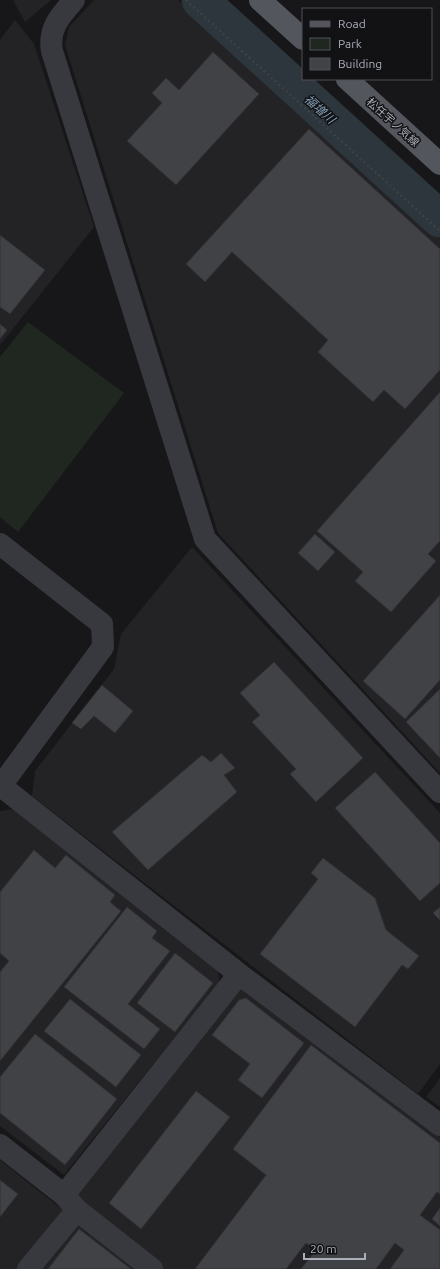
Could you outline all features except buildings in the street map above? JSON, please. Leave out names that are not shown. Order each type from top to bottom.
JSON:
[{"type":"main road","points":[[260,0],[302,38]]},
{"type":"main road","name":"松任宇ノ気線","points":[[348,80],[440,164]]},
{"type":"street","points":[[74,0],[58,19],[52,30],[50,40],[52,50],[205,538],[440,792]]},
{"type":"street","points":[[0,544],[102,624],[103,640],[103,647],[0,787],[239,974],[440,1125]]},
{"type":"street","points":[[28,1269],[70,1202],[239,974]]},
{"type":"street","points":[[0,1145],[152,1269]]},
{"type":"path","points":[[186,0],[440,232]]},
{"type":"shaded area","points":[[13,0],[51,0],[25,22]]},
{"type":"shaded area","points":[[94,0],[178,0],[440,239],[440,773],[218,533],[65,45],[69,27]]},
{"type":"shaded area","points":[[15,20],[34,44],[94,227],[0,345],[0,40]]},
{"type":"shaded area","points":[[192,547],[440,813],[440,1064],[418,1094],[32,796],[35,771],[114,669],[121,634]]},
{"type":"shaded area","points":[[14,809],[218,966],[219,982],[64,1175],[0,1126],[0,811]]},
{"type":"shaded area","points":[[239,985],[440,1137],[440,1269],[0,1269],[0,1160],[64,1211]]},
{"type":"shaded area","points":[[440,1078],[440,1107],[426,1097]]},
{"type":"green space","points":[[28,322],[124,393],[18,532],[0,517],[0,357]]},
{"type":"waterway","name":"福増川","points":[[200,0],[440,219]]}]
